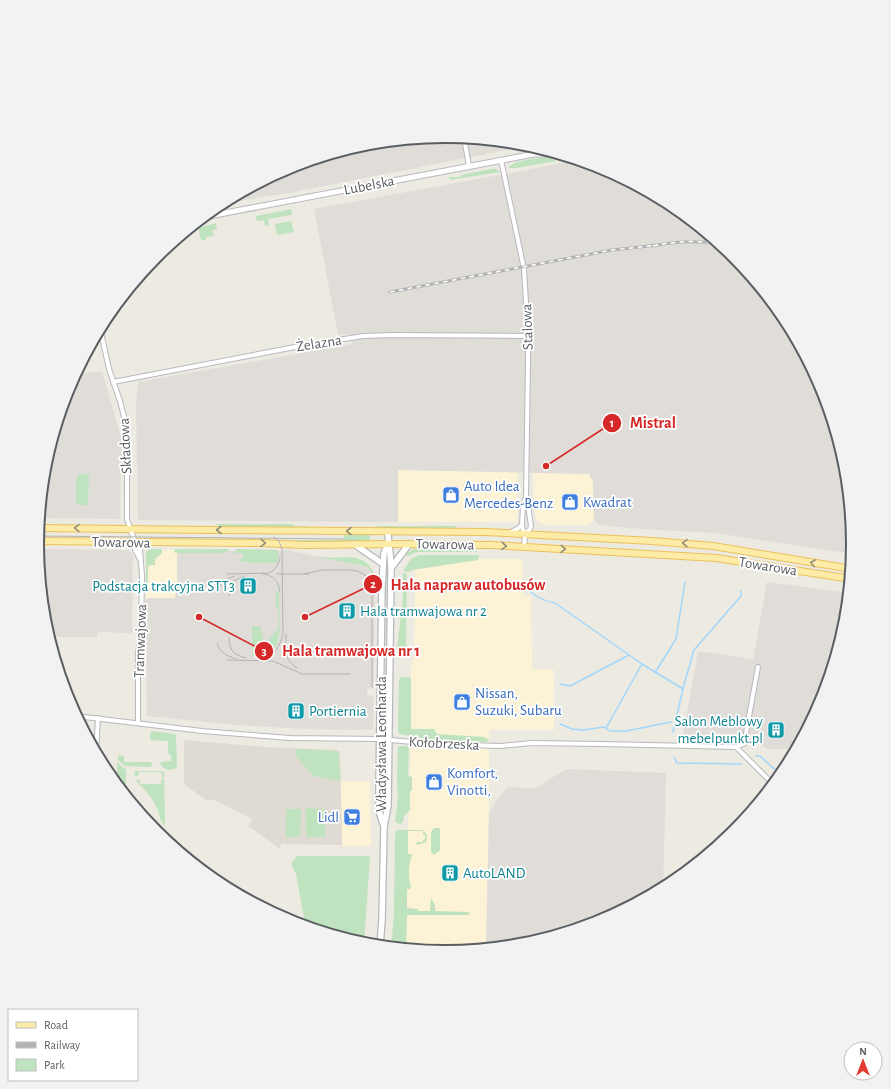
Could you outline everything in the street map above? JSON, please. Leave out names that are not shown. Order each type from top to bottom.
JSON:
[{"type":"main road","name":"Towarowa","points":[[45,528],[507,533],[698,544],[846,568]]},
{"type":"main road","name":"Władysława Leonharda","points":[[380,941],[384,827],[388,805],[391,553],[388,544],[388,531]]},
{"type":"main road","name":"Towarowa","points":[[44,541],[262,543],[303,545],[484,545],[709,557],[845,578]]},
{"type":"main road","points":[[354,544],[383,564]]},
{"type":"main road","name":"Władysława Leonharda","points":[[384,827],[380,811],[380,739],[383,564],[384,553],[388,544]]},
{"type":"main road","points":[[391,568],[409,544]]},
{"type":"main road","points":[[777,567],[781,567],[784,564],[785,560],[782,557]]},
{"type":"street","points":[[465,144],[469,166]]},
{"type":"street","name":"Lubelska","points":[[219,213],[534,154]]},
{"type":"street","name":"Stalowa","points":[[502,160],[524,267],[528,336],[526,496],[530,525],[530,530],[525,534]]},
{"type":"street","name":"Żelazna","points":[[114,382],[295,347],[363,336],[528,336]]},
{"type":"street","name":"Składowa","points":[[102,337],[127,428],[127,519],[135,542]]},
{"type":"street","name":"Stalowa","points":[[524,547],[525,534],[522,525],[523,505],[526,496]]},
{"type":"street","points":[[507,533],[522,525]]},
{"type":"street","points":[[530,525],[534,530],[544,535]]},
{"type":"street","name":"Tramwajowa","points":[[135,542],[135,550],[140,559],[142,576],[141,635],[138,653],[138,723]]},
{"type":"street","points":[[758,666],[744,744],[736,748],[770,781]]},
{"type":"street","name":"Kołobrzeska","points":[[83,717],[196,730],[301,739],[380,739],[434,744],[500,746],[532,743],[579,743],[736,748]]},
{"type":"street","points":[[97,743],[98,718]]},
{"type":"shaded area","points":[[446,143],[498,146],[512,149],[289,193],[238,201],[268,184],[316,164],[393,146]]},
{"type":"shaded area","points":[[568,162],[623,184],[669,211],[710,243],[747,280],[779,321],[806,367],[826,415],[839,466],[844,492],[847,553],[715,533],[599,525],[594,520],[593,482],[589,474],[398,470],[398,522],[138,520],[136,406],[138,382],[352,344],[351,334],[338,335],[314,209]]},
{"type":"shaded area","points":[[102,371],[121,437],[120,519],[45,518],[47,492],[52,466],[65,415],[82,374]]},
{"type":"shaded area","points":[[398,470],[518,472],[517,522],[398,522]]},
{"type":"shaded area","points":[[533,473],[589,474],[593,481],[594,520],[587,525],[547,525],[538,522],[534,512]]},
{"type":"shaded area","points":[[44,549],[128,550],[133,555],[132,633],[97,632],[97,637],[55,637],[47,597]]},
{"type":"shaded area","points":[[148,550],[177,550],[177,589],[175,598],[146,599],[146,552]]},
{"type":"shaded area","points":[[177,550],[292,551],[368,567],[375,582],[374,688],[367,689],[367,695],[374,697],[373,729],[306,729],[236,725],[147,716],[146,599],[175,598],[177,589]]},
{"type":"shaded area","points":[[479,559],[522,559],[523,596],[531,596],[532,669],[554,670],[554,730],[489,730],[486,944],[446,946],[405,944],[411,729],[411,668],[414,654],[415,570]]},
{"type":"shaded area","points":[[767,582],[844,592],[839,623],[826,674],[806,722],[791,749],[769,749],[748,739],[683,735],[698,651],[753,659]]},
{"type":"shaded area","points":[[184,740],[265,747],[338,750],[340,752],[342,845],[281,844],[280,849],[248,826],[252,819],[212,799],[207,801],[184,784]]},
{"type":"shaded area","points":[[566,769],[666,773],[663,882],[623,905],[575,925],[524,938],[486,944],[489,812],[507,787],[536,788]]},
{"type":"shaded area","points":[[341,781],[370,781],[371,846],[342,846]]},
{"type":"green space","points":[[547,156],[556,161],[509,168],[516,162]]},
{"type":"green space","points":[[494,169],[500,172],[450,180],[449,177],[460,177],[461,175]]},
{"type":"green space","points":[[291,209],[291,215],[268,219],[269,225],[265,226],[264,220],[257,221],[256,216]]},
{"type":"green space","points":[[291,221],[294,232],[277,235],[275,224]]},
{"type":"green space","points":[[216,223],[217,229],[212,230],[214,236],[206,237],[206,240],[201,240],[199,228]]},
{"type":"green space","points":[[79,474],[87,474],[89,476],[88,505],[80,505],[76,502],[76,479]]},
{"type":"green space","points":[[215,524],[292,524],[295,526],[311,526],[301,528],[221,527]]},
{"type":"green space","points":[[378,526],[457,526],[454,528],[376,528]]},
{"type":"green space","points":[[344,534],[370,535],[370,541],[290,541],[344,540]]},
{"type":"green space","points":[[420,547],[473,550],[478,552],[419,552],[409,556],[405,555]]},
{"type":"green space","points":[[149,549],[162,549],[162,553],[155,559],[155,565],[150,565],[148,567],[148,585],[146,586],[146,552]]},
{"type":"green space","points":[[236,549],[278,550],[278,563],[252,563],[240,561],[239,560],[243,558],[243,553],[235,553]]},
{"type":"green space","points":[[174,550],[228,550],[225,553],[181,554],[179,552],[175,553]]},
{"type":"green space","points":[[292,551],[319,556],[350,557],[362,560],[371,568],[375,575],[376,582],[368,567]]},
{"type":"green space","points":[[419,555],[479,555],[479,558],[478,560],[411,570],[410,572],[403,571],[411,559]]},
{"type":"green space","points":[[403,573],[407,574],[407,654],[404,658],[400,658],[397,655],[397,649],[403,597]]},
{"type":"green space","points":[[278,585],[280,630],[274,650],[269,643],[269,640],[279,626],[278,608],[276,608],[276,593],[278,592]]},
{"type":"green space","points":[[252,626],[260,626],[265,646],[270,654],[265,656],[252,656]]},
{"type":"green space","points":[[402,677],[411,678],[411,729],[434,729],[437,734],[485,737],[489,740],[487,742],[434,741],[400,734],[398,732],[399,680]]},
{"type":"green space","points":[[152,731],[176,735],[177,767],[175,769],[167,770],[161,765],[161,762],[171,761],[171,755],[168,753],[168,741],[150,740],[150,734]]},
{"type":"green space","points":[[398,746],[409,746],[408,776],[412,777],[410,810],[404,816],[403,822],[400,824],[395,822],[398,798]]},
{"type":"green space","points":[[296,749],[337,751],[339,754],[340,781],[313,776],[295,755]]},
{"type":"green space","points":[[119,755],[124,756],[124,762],[150,762],[152,765],[150,767],[125,766],[118,760]]},
{"type":"green space","points":[[117,762],[126,770],[126,788],[117,775]]},
{"type":"green space","points":[[135,771],[161,771],[164,773],[165,826],[161,821],[153,801],[135,780],[140,780],[140,784],[161,784],[161,780],[163,780],[161,772],[139,772],[138,776],[135,776]]},
{"type":"green space","points":[[306,808],[325,809],[325,837],[306,837]]},
{"type":"green space","points":[[286,809],[301,809],[300,837],[286,837]]},
{"type":"green space","points":[[434,828],[440,829],[440,850],[434,855],[431,852],[431,832]]},
{"type":"green space","points":[[397,830],[422,830],[425,832],[427,837],[426,842],[417,845],[416,842],[423,842],[425,839],[423,831],[408,831],[408,854],[412,855],[409,871],[411,887],[410,889],[407,889],[407,908],[418,909],[418,911],[430,911],[431,898],[435,905],[435,911],[469,912],[469,915],[407,915],[406,944],[391,943],[394,915],[395,834]]},
{"type":"green space","points":[[297,856],[370,856],[365,937],[316,925],[304,920],[296,874],[291,864]]},
{"type":"waterway","points":[[656,671],[676,639],[685,582]]},
{"type":"waterway","points":[[528,588],[536,596],[555,603],[642,664],[683,689],[673,732]]},
{"type":"waterway","points":[[683,688],[694,650],[741,596],[741,591]]},
{"type":"waterway","points":[[560,684],[570,686],[629,655]]},
{"type":"waterway","points":[[606,728],[642,664]]},
{"type":"waterway","points":[[560,724],[572,729],[583,730],[604,727],[610,731],[626,731],[671,722]]},
{"type":"waterway","points":[[756,756],[760,756],[777,771]]},
{"type":"waterway","points":[[674,757],[677,763],[742,764]]},
{"type":"tram line","points":[[44,536],[344,539]]},
{"type":"tram line","points":[[260,660],[269,657],[275,651],[283,634],[282,549],[279,541],[274,537]]},
{"type":"tram line","points":[[227,574],[269,573],[277,566],[280,557]]},
{"type":"tram line","points":[[304,574],[322,570],[351,570],[357,571],[369,579],[372,593],[372,687]]},
{"type":"tram line","points":[[263,574],[275,579],[280,592]]},
{"type":"tram line","points":[[277,574],[309,574]]},
{"type":"tram line","points":[[217,591],[224,581],[235,576]]},
{"type":"tram line","points":[[229,596],[232,583],[245,576]]},
{"type":"tram line","points":[[286,634],[287,657],[289,661],[297,668]]},
{"type":"tram line","points":[[229,638],[230,646],[233,652],[246,658]]},
{"type":"tram line","points":[[217,644],[220,650],[225,654],[236,659]]},
{"type":"tram line","points":[[227,660],[273,661],[302,674],[350,674]]},
{"type":"railway","points":[[653,246],[686,242],[710,243]]},
{"type":"railway","points":[[390,292],[612,250],[658,245]]},
{"type":"place","name":"Mistral","points":[[546,466]]},
{"type":"place","name":"Auto Idea Mercedes-Benz","points":[[451,495]]},
{"type":"place","name":"Kwadrat","points":[[570,502]]},
{"type":"place","name":"Podstacja trakcyjna STT3","points":[[248,586]]},
{"type":"place","name":"Hala tramwajowa nr 2","points":[[347,611]]},
{"type":"place","name":"Hala tramwajowa nr 1","points":[[199,617]]},
{"type":"place","name":"Hala napraw autobusów","points":[[305,617]]},
{"type":"place","name":"Nissan, Suzuki, Subaru","points":[[462,702]]},
{"type":"place","name":"Portiernia","points":[[296,711]]},
{"type":"place","name":"Salon Meblowy mebelpunkt.pl","points":[[776,730]]},
{"type":"place","name":"Komfort, Vinotti,","points":[[434,782]]},
{"type":"place","name":"Lidl","points":[[352,817]]},
{"type":"place","name":"AutoLAND","points":[[450,873]]}]
